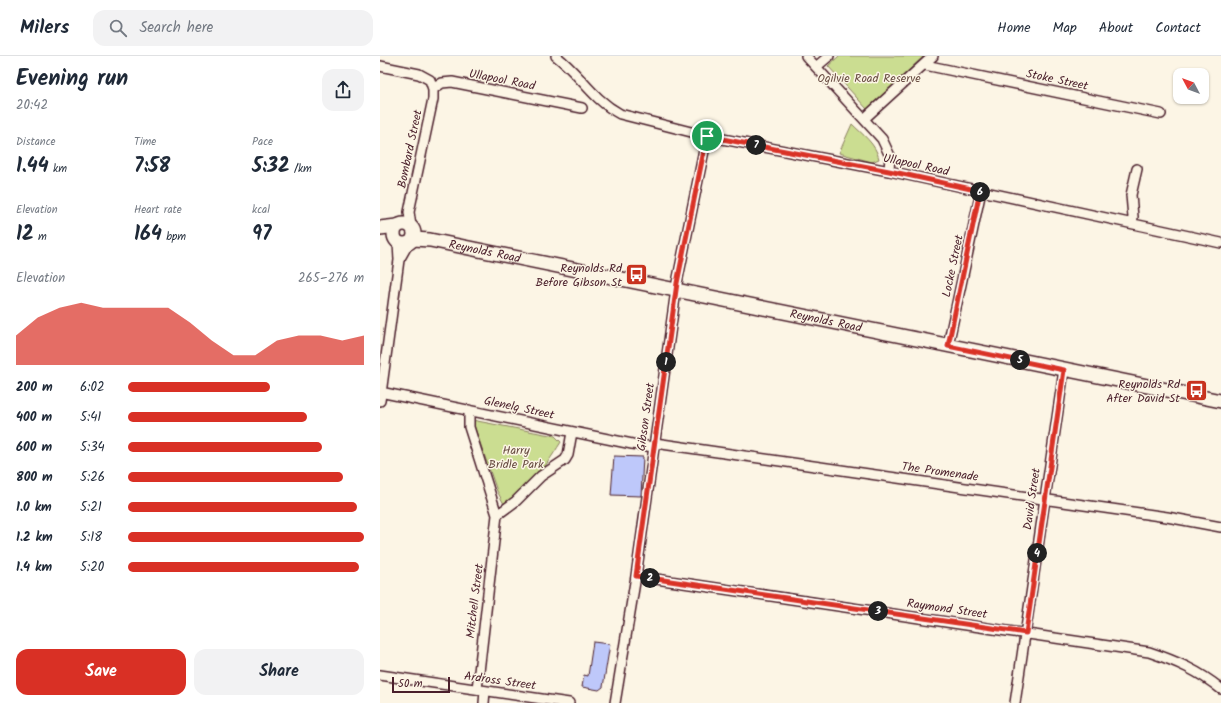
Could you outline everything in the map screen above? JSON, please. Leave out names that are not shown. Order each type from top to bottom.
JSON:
[{"type":"street","name":"Ullapool Road","points":[[556,56],[565,62],[593,95],[608,108],[620,114],[707,136],[889,171],[1221,243]]},
{"type":"street","points":[[806,56],[864,118],[886,145],[890,156],[889,171]]},
{"type":"street","points":[[816,68],[829,56]]},
{"type":"street","points":[[864,118],[925,65],[933,56]]},
{"type":"street","name":"Stoke Street","points":[[925,65],[1161,114]]},
{"type":"street","points":[[380,66],[419,74],[430,80],[433,89]]},
{"type":"street","name":"Ullapool Road","points":[[433,89],[442,83],[452,82],[582,108]]},
{"type":"street","name":"Bombard Street","points":[[404,233],[433,99],[433,89]]},
{"type":"street","name":"Gibson Street","points":[[615,703],[636,576],[676,290],[707,136]]},
{"type":"street","points":[[1132,223],[1131,195],[1137,169]]},
{"type":"street","name":"Locke Street","points":[[948,346],[980,191]]},
{"type":"street","points":[[380,229],[404,233],[380,395]]},
{"type":"street","name":"Reynolds Road","points":[[404,233],[430,240],[1221,401]]},
{"type":"street","name":"David Street","points":[[1015,703],[1064,370]]},
{"type":"street","name":"Glenelg Street","points":[[380,395],[469,410],[632,444],[654,445]]},
{"type":"street","points":[[469,410],[470,427],[497,514],[516,501],[541,476],[565,460],[568,456],[572,432]]},
{"type":"street","name":"The Promenade","points":[[654,445],[1044,499],[1205,523],[1221,527]]},
{"type":"street","name":"Mitchell Street","points":[[484,703],[481,690],[497,514]]},
{"type":"street","name":"Raymond Street","points":[[636,576],[1149,652],[1184,665],[1205,676],[1221,689]]},
{"type":"street","name":"Ardross Street","points":[[380,675],[569,703]]},
{"type":"green space","name":"Ogilvie Road Reserve","points":[[839,56],[924,56],[867,109],[828,66]]},
{"type":"green space","points":[[852,124],[872,144],[879,159],[872,162],[839,153]]},
{"type":"green space","name":"Harry Bridle Park","points":[[472,420],[555,436],[561,442],[548,462],[530,484],[504,504],[497,491]]},
{"type":"building","points":[[614,456],[643,457],[641,496],[611,495]]},
{"type":"building","points":[[593,642],[610,644],[603,687],[599,690],[582,687],[584,675],[588,676]]},
{"type":"place","name":"Reynolds Rd Before Gibson St","points":[[637,275]]},
{"type":"place","name":"Reynolds Rd After David St","points":[[1196,391]]},
{"type":"route","points":[[707,136],[889,171],[980,191],[948,346],[1064,370],[1044,499],[1026,633],[636,576],[677,283],[684,258],[707,136]]}]
